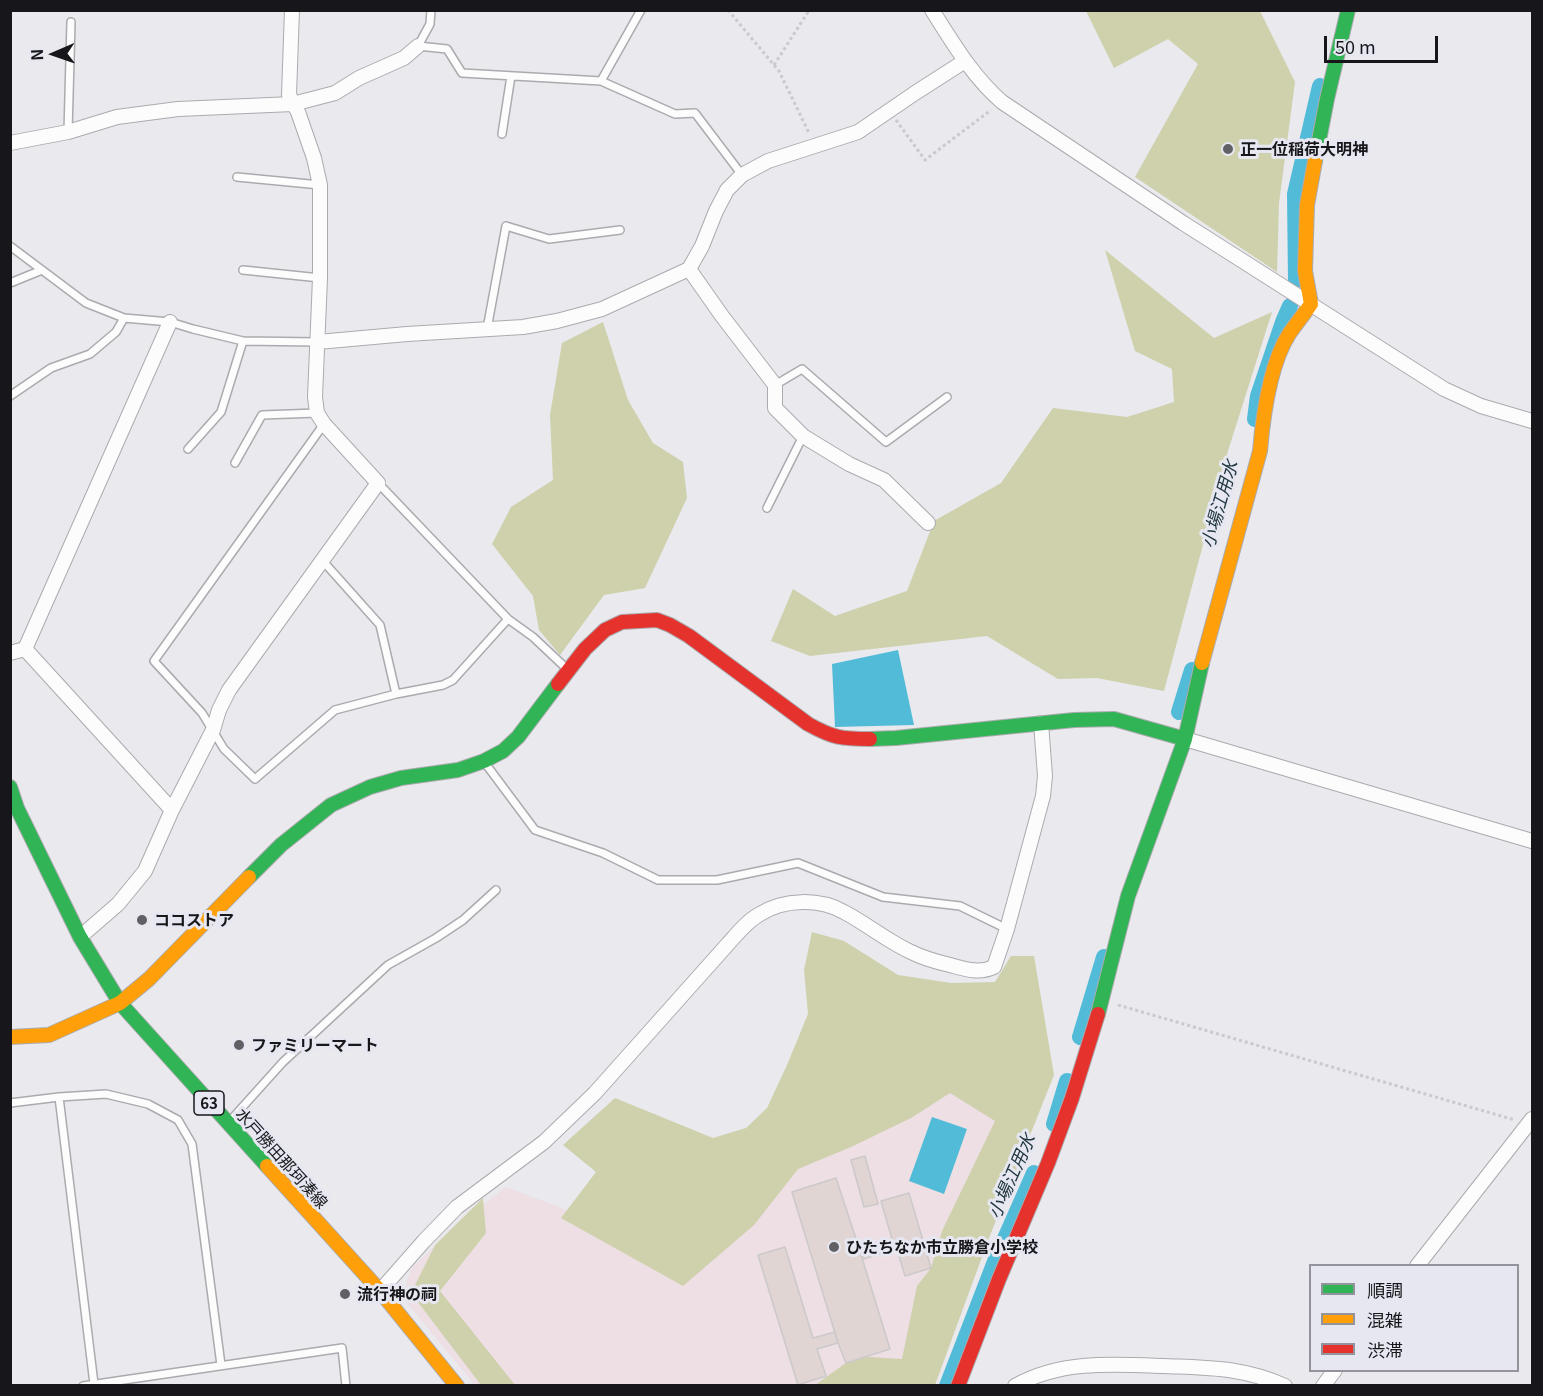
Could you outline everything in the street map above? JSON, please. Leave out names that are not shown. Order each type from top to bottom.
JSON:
[{"type":"street","points":[[80,937],[118,904],[145,871],[172,810],[213,730],[219,710],[229,690],[378,483],[321,419],[315,397],[320,278],[320,184],[314,158],[298,112],[289,95],[292,10]]},
{"type":"street","points":[[932,10],[965,61],[1002,102],[1183,224],[1444,389],[1481,406],[1533,421]]},
{"type":"street","points":[[958,1386],[1072,1098],[1102,1000],[1128,896],[1185,739],[1206,644],[1260,451],[1263,415],[1276,365],[1288,336],[1311,304],[1305,271],[1307,205],[1327,99],[1348,10]]},
{"type":"street","points":[[10,143],[68,132],[117,117],[178,109],[293,104],[335,93],[359,78],[404,58],[418,46]]},
{"type":"street","points":[[318,342],[523,327],[602,309],[689,269],[727,190],[742,175],[768,161],[858,132],[965,61]]},
{"type":"street","points":[[689,269],[775,385],[775,408],[803,436],[849,464],[884,480],[928,523]]},
{"type":"street","points":[[25,650],[170,321]]},
{"type":"street","points":[[10,1037],[49,1035],[120,1003],[149,979],[281,845],[332,805],[370,787],[401,778],[458,770],[484,761],[503,751],[518,737],[585,649],[605,630],[622,622],[657,620],[670,625],[689,636],[808,724],[828,735],[848,739],[896,738],[1074,720],[1114,719],[1533,841]]},
{"type":"street","points":[[10,653],[25,650]]},
{"type":"street","points":[[25,650],[172,810]]},
{"type":"street","points":[[380,1291],[457,1207],[544,1142],[595,1093],[727,945],[761,913],[780,905],[798,902],[820,903],[842,910],[910,952],[931,960],[984,972],[994,967],[1007,929],[1043,796],[1045,776],[1041,723]]},
{"type":"street","name":"水戸勝田那珂湊線","points":[[10,787],[17,808],[80,937],[120,1003],[380,1291],[458,1386]]},
{"type":"street","points":[[1419,1264],[1530,1122]]},
{"type":"street","points":[[1015,1386],[1047,1373],[1073,1367],[1108,1364],[1225,1368],[1266,1377],[1285,1386]]},
{"type":"street","points":[[1323,1386],[1334,1372]]},
{"type":"lane","points":[[431,10],[430,24],[418,46],[447,49],[462,73],[600,81],[675,114],[695,113],[742,175]]},
{"type":"lane","points":[[600,81],[641,10]]},
{"type":"lane","points":[[68,132],[71,22]]},
{"type":"lane","points":[[502,134],[511,76]]},
{"type":"lane","points":[[237,177],[320,184]]},
{"type":"lane","points":[[487,329],[506,226],[549,239],[620,230]]},
{"type":"lane","points":[[10,246],[86,303],[124,318],[170,321],[243,341],[318,342]]},
{"type":"lane","points":[[10,283],[42,270]]},
{"type":"lane","points":[[243,270],[320,278]]},
{"type":"lane","points":[[10,396],[51,368],[90,354],[116,332],[124,318]]},
{"type":"lane","points":[[188,449],[221,412],[243,341]]},
{"type":"lane","points":[[775,385],[802,369],[886,442],[947,397]]},
{"type":"lane","points":[[235,463],[262,415],[321,419]]},
{"type":"lane","points":[[321,419],[154,661],[202,713],[224,749],[255,779],[334,710],[396,694],[443,686],[453,680],[508,620]]},
{"type":"lane","points":[[767,508],[803,436]]},
{"type":"lane","points":[[378,483],[508,620],[533,637],[569,671]]},
{"type":"lane","points":[[322,560],[380,625],[396,694]]},
{"type":"lane","points":[[484,761],[536,830],[603,853],[658,880],[717,880],[798,863],[883,897],[960,906],[1007,929]]},
{"type":"lane","points":[[227,1124],[283,1062],[388,965],[463,920],[496,890]]},
{"type":"lane","points":[[10,1103],[106,1094],[148,1104],[178,1120],[192,1144],[221,1365]]},
{"type":"lane","points":[[59,1097],[94,1384]]},
{"type":"lane","points":[[83,1386],[342,1348],[346,1386]]},
{"type":"path","points":[[728,10],[779,71],[815,146]]},
{"type":"path","points":[[774,65],[808,12],[807,10]]},
{"type":"path","points":[[890,111],[925,160],[1002,102]]},
{"type":"path","points":[[1102,1000],[1530,1122]]},
{"type":"shaded area","name":"ひたちなか市立勝倉小学校","points":[[937,1077],[1025,1128],[896,1385],[475,1385],[402,1297],[411,1269],[456,1225],[506,1187],[559,1207],[682,1269],[784,1162]]},
{"type":"green space","points":[[1086,11],[1260,11],[1295,82],[1279,203],[1277,272],[1135,177],[1198,64],[1168,39],[1114,68]]},
{"type":"green space","points":[[1105,250],[1214,338],[1272,312],[1228,451],[1164,691],[1097,678],[1058,679],[987,636],[810,656],[771,641],[793,589],[835,616],[907,591],[934,521],[1001,483],[1053,408],[1127,417],[1174,402],[1172,369],[1135,351]]},
{"type":"green space","points":[[603,322],[628,400],[653,443],[683,462],[687,498],[645,588],[604,595],[560,655],[539,630],[533,596],[492,544],[511,507],[553,480],[550,415],[562,343]]},
{"type":"green space","points":[[812,932],[844,941],[898,975],[951,983],[995,982],[1011,956],[1034,956],[1054,1075],[989,1238],[935,1385],[815,1385],[846,1363],[852,1356],[902,1359],[917,1286],[931,1268],[942,1231],[995,1121],[950,1093],[911,1118],[798,1169],[754,1225],[683,1286],[561,1218],[596,1172],[563,1145],[615,1098],[713,1138],[746,1128],[767,1108],[808,1014],[804,970]]},
{"type":"green space","points":[[483,1198],[486,1233],[440,1291],[515,1385],[481,1385],[411,1293],[435,1245]]},
{"type":"water","points":[[898,650],[914,725],[835,727],[832,664]]},
{"type":"water","points":[[932,1117],[967,1129],[944,1194],[909,1181]]},
{"type":"building","points":[[865,1156],[878,1204],[864,1207],[851,1160]]},
{"type":"building","points":[[836,1178],[890,1349],[846,1363],[792,1192]]},
{"type":"building","points":[[909,1193],[931,1268],[905,1276],[897,1249],[863,1259],[859,1248],[892,1239],[881,1201]]},
{"type":"building","points":[[785,1247],[813,1338],[835,1332],[838,1343],[817,1349],[826,1376],[798,1385],[758,1255]]},
{"type":"waterway","name":"小場江用水","points":[[1296,280],[1295,194],[1320,86]]},
{"type":"waterway","name":"小場江用水","points":[[1255,419],[1258,396],[1290,306]]},
{"type":"waterway","name":"小場江用水","points":[[1179,712],[1192,670]]},
{"type":"waterway","name":"小場江用水","points":[[1080,1037],[1104,957]]},
{"type":"waterway","name":"小場江用水","points":[[1054,1124],[1067,1081]]},
{"type":"waterway","name":"小場江用水","points":[[947,1386],[996,1259],[1034,1173]]},
{"type":"traffic: fast","points":[[1315,161],[1348,10]]},
{"type":"traffic: fast","points":[[1098,1014],[1128,896],[1185,739],[1202,663]]},
{"type":"traffic: fast","points":[[249,877],[281,845],[331,805],[370,787],[401,778],[458,770],[484,761],[503,751],[518,737],[558,684]]},
{"type":"traffic: fast","points":[[870,739],[1074,720],[1114,719],[1185,739]]},
{"type":"traffic: fast","points":[[10,787],[17,808],[80,937],[120,1003],[267,1166]]},
{"type":"traffic: slow","points":[[1202,663],[1260,451],[1265,407],[1272,375],[1282,346],[1311,304],[1305,271],[1307,205],[1315,161]]},
{"type":"traffic: slow","points":[[10,1037],[49,1035],[120,1003],[149,979],[249,877]]},
{"type":"traffic: slow","points":[[267,1166],[380,1291],[457,1386]]},
{"type":"traffic: jam","points":[[558,684],[585,649],[605,630],[622,622],[657,620],[689,636],[808,724],[838,737],[870,739]]},
{"type":"traffic: jam","points":[[958,1386],[999,1279],[1048,1163],[1072,1098],[1098,1014]]},
{"type":"place","name":"正一位稲荷大明神","points":[[1228,149]]},
{"type":"place","name":"ココストア","points":[[142,920]]},
{"type":"place","name":"ファミリーマート","points":[[239,1045]]},
{"type":"place","name":"ひたちなか市立勝倉小学校","points":[[834,1247]]},
{"type":"place","name":"流行神の祠","points":[[345,1294]]}]
